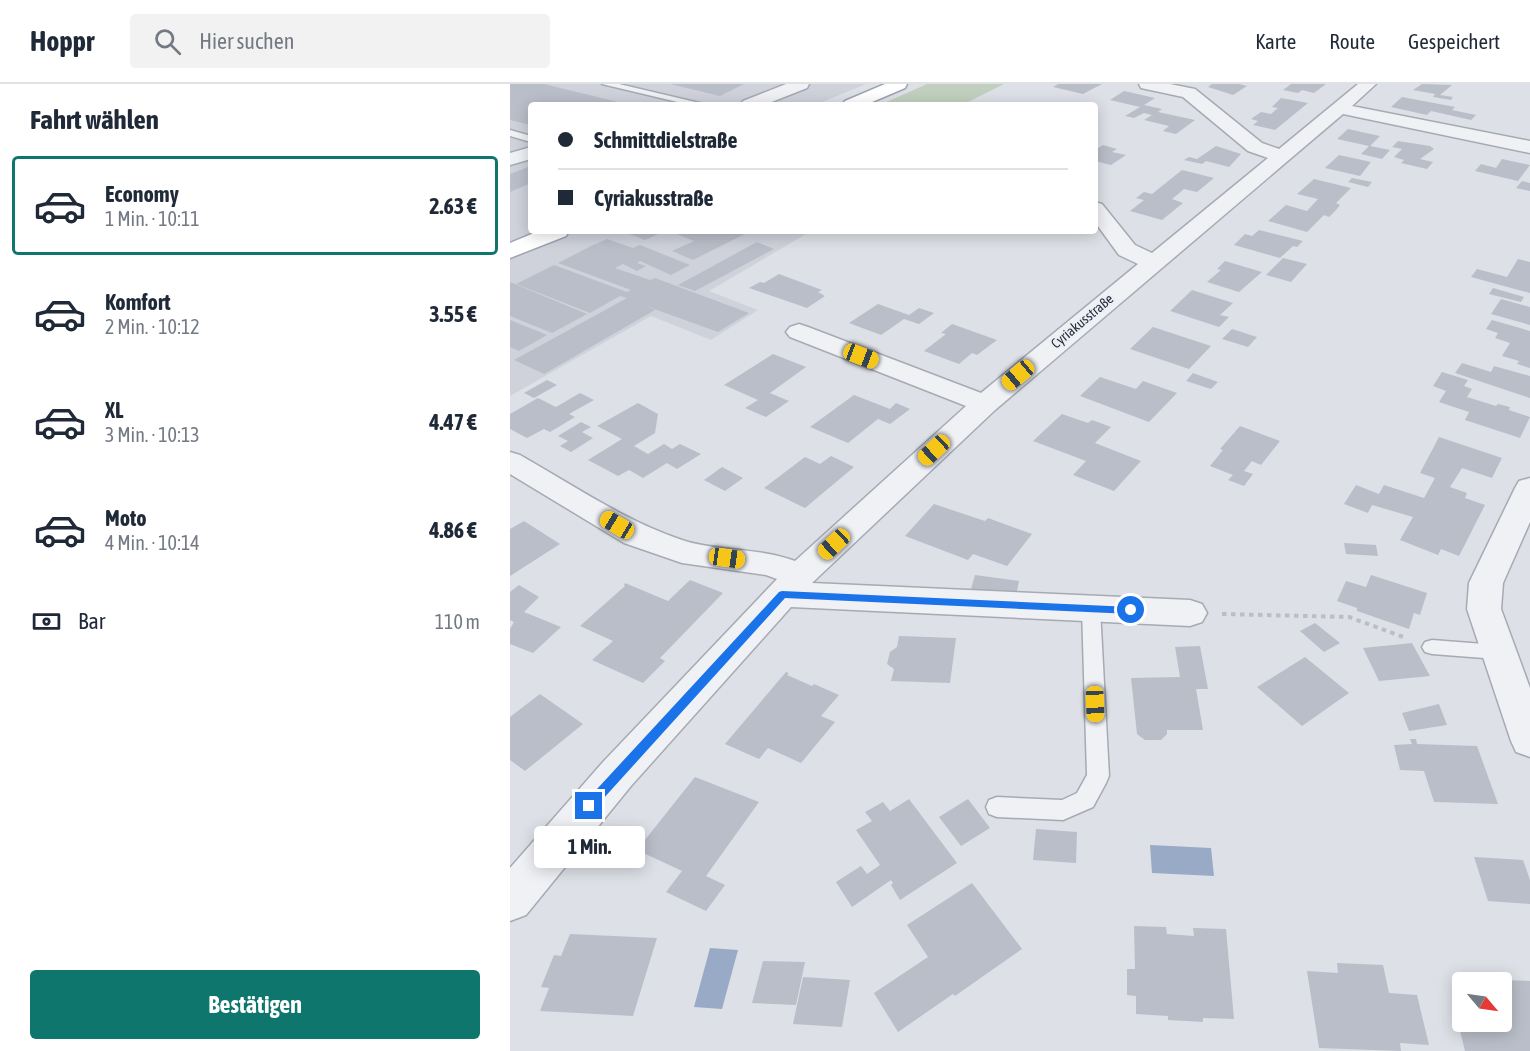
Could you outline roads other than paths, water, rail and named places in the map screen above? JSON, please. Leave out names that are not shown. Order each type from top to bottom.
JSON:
[{"type":"main road","points":[[858,102],[899,84]]},
{"type":"main road","points":[[511,251],[551,234]]},
{"type":"street","points":[[756,102],[801,84]]},
{"type":"street","points":[[1147,84],[1189,93],[1255,147],[1281,156]]},
{"type":"street","name":"Cyriakusstraße","points":[[510,900],[617,774],[791,584],[985,404],[1152,262],[1339,108],[1363,85]]},
{"type":"street","points":[[1339,108],[1530,147]]},
{"type":"street","points":[[510,159],[528,154]]},
{"type":"street","points":[[1098,212],[1127,250],[1152,262]]},
{"type":"street","points":[[799,332],[985,404]]},
{"type":"street","points":[[510,461],[635,535],[682,552],[771,564],[791,584],[1092,609],[1190,613]]},
{"type":"street","points":[[1530,488],[1486,583],[1484,609],[1497,652],[1530,741]]},
{"type":"lane","points":[[607,84],[674,102]]},
{"type":"lane","points":[[510,133],[528,138]]},
{"type":"lane","points":[[997,807],[1063,810],[1085,800],[1098,776],[1092,609]]},
{"type":"lane","points":[[1432,647],[1497,652]]},
{"type":"water","points":[[1150,845],[1211,848],[1214,876],[1152,873]]},
{"type":"water","points":[[710,948],[738,950],[722,1009],[694,1007]]}]
